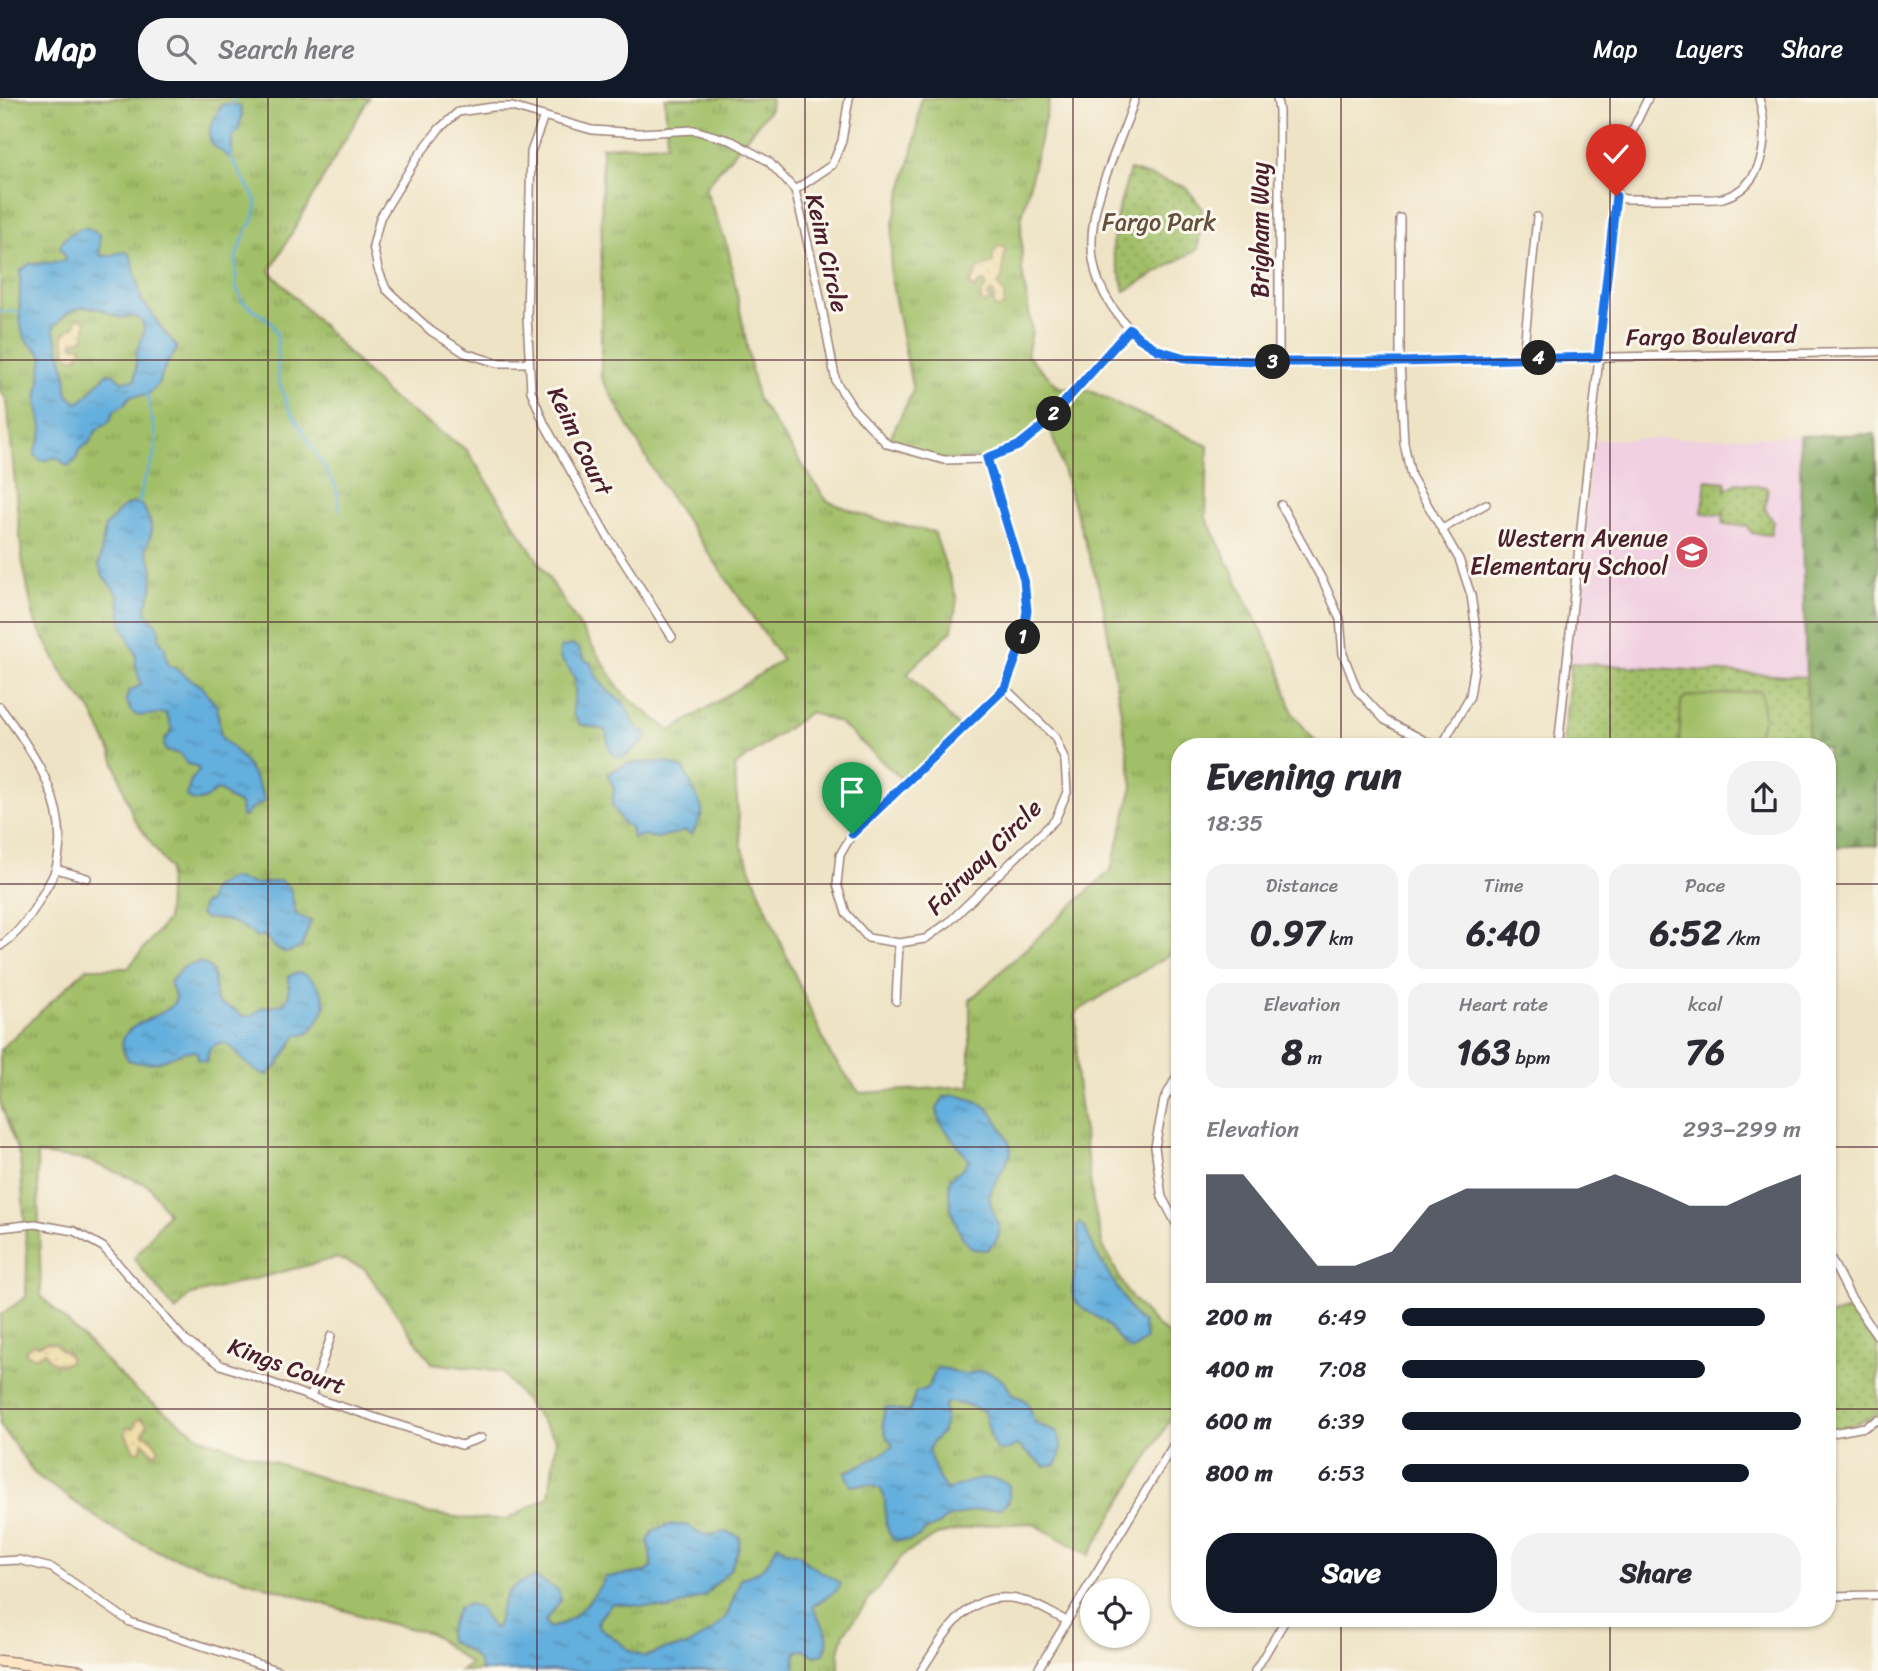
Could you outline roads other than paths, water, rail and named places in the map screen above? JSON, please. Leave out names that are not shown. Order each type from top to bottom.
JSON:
[{"type":"main road","points":[[0,1661],[81,1671]]},
{"type":"street","points":[[493,98],[493,107]]},
{"type":"street","points":[[796,191],[832,165],[842,141],[849,98]]},
{"type":"street","name":"Fargo Boulevard","points":[[1135,98],[1096,207],[1091,247],[1105,295],[1130,329],[1158,350],[1185,358],[1279,362],[1878,352]]},
{"type":"street","name":"Brigham Way","points":[[1277,98],[1279,362]]},
{"type":"street","points":[[1559,738],[1616,196],[1626,144],[1648,98]]},
{"type":"street","points":[[1616,196],[1625,199],[1721,198],[1742,190],[1756,174],[1764,149],[1763,114],[1759,98]]},
{"type":"street","name":"Keim Circle","points":[[529,363],[497,363],[465,352],[431,331],[386,289],[378,269],[373,246],[380,218],[416,159],[439,129],[458,112],[512,107],[592,130],[640,133],[694,130],[732,141],[768,161],[796,191],[836,382],[853,408],[887,444],[944,460],[987,458],[1018,446],[1043,426],[1130,329]]},
{"type":"street","name":"Keim Court","points":[[544,116],[531,152],[527,317],[531,391],[544,423],[606,534],[672,637]]},
{"type":"street","points":[[1523,358],[1537,217]]},
{"type":"street","points":[[1400,218],[1400,362],[1404,443],[1411,476],[1459,559],[1471,595],[1478,644],[1469,696],[1444,738]]},
{"type":"street","name":"Fairway Circle","points":[[987,458],[1024,580],[1027,611],[1022,642],[1005,688],[852,834],[840,855],[837,884],[845,913],[868,938],[899,943],[925,939],[949,922],[1055,820],[1067,792],[1065,761],[1055,737],[1005,688]]},
{"type":"street","points":[[1442,529],[1486,504]]},
{"type":"street","points":[[1281,505],[1324,583],[1340,619],[1343,654],[1357,690],[1385,720],[1421,738]]},
{"type":"street","points":[[0,707],[32,751],[51,787],[58,829],[56,869],[32,915],[0,946]]},
{"type":"street","points":[[56,869],[87,878]]},
{"type":"street","points":[[896,1001],[899,943]]},
{"type":"street","points":[[1171,1087],[1164,1100],[1155,1147],[1162,1197],[1171,1214]]},
{"type":"street","name":"Kings Court","points":[[0,1228],[34,1224],[74,1231],[103,1247],[186,1341],[221,1365],[461,1445],[481,1438]]},
{"type":"street","points":[[1836,1269],[1850,1296],[1878,1337]]},
{"type":"street","points":[[311,1397],[331,1336]]},
{"type":"street","points":[[1836,1432],[1865,1427],[1878,1420]]},
{"type":"street","points":[[1037,1671],[1171,1449]]},
{"type":"street","points":[[0,1561],[19,1560],[52,1568],[130,1622],[279,1671]]},
{"type":"street","points":[[1836,1596],[1878,1595]]},
{"type":"street","points":[[921,1671],[961,1614],[984,1600],[1004,1597],[1029,1602],[1067,1621]]},
{"type":"street","points":[[1255,1671],[1281,1627]]},
{"type":"water","points":[[223,104],[240,106],[242,115],[238,132],[232,136],[232,157],[214,146],[210,136],[212,125]]},
{"type":"water","points":[[81,228],[88,228],[100,235],[100,255],[127,252],[131,257],[142,302],[177,349],[157,386],[147,395],[130,396],[125,404],[114,411],[109,422],[97,430],[89,443],[79,450],[76,460],[68,466],[56,457],[43,461],[35,456],[42,427],[37,402],[43,356],[26,340],[23,333],[20,316],[20,271],[30,264],[65,261],[61,244]],"holes":[[[83,307],[100,309],[121,318],[133,316],[143,324],[144,333],[136,356],[135,380],[121,381],[114,374],[107,373],[83,400],[77,403],[67,394],[65,368],[53,328],[67,313]]]},
{"type":"water","points":[[133,503],[144,508],[151,524],[146,549],[153,568],[147,614],[159,628],[159,639],[165,648],[168,664],[200,685],[217,706],[221,737],[242,758],[257,783],[265,801],[250,810],[246,816],[242,817],[240,804],[221,791],[216,790],[206,799],[199,801],[187,797],[190,782],[199,770],[187,764],[180,754],[166,751],[165,738],[172,729],[166,713],[138,716],[131,711],[126,700],[129,691],[141,685],[136,654],[123,627],[118,595],[103,576],[99,566],[105,527],[123,507]]},
{"type":"water","points":[[572,645],[591,663],[603,685],[623,701],[637,728],[647,733],[646,740],[623,758],[610,751],[605,730],[580,724],[573,714],[574,678],[561,660],[560,653],[560,648]]},
{"type":"water","points":[[666,762],[684,769],[702,808],[702,814],[692,835],[686,831],[656,838],[644,835],[633,838],[631,828],[622,822],[612,805],[614,788],[607,774],[628,763]]},
{"type":"water","points":[[231,878],[254,884],[281,881],[290,888],[296,915],[311,921],[301,948],[286,953],[276,948],[263,935],[256,938],[232,922],[205,919],[200,914],[203,904],[209,902],[212,889]]},
{"type":"water","points":[[199,962],[211,969],[218,1004],[234,1009],[242,1016],[251,1016],[262,1008],[284,1004],[289,994],[289,976],[295,973],[308,976],[318,987],[324,1000],[324,1009],[312,1029],[306,1034],[297,1035],[278,1065],[267,1075],[251,1067],[223,1043],[216,1044],[209,1050],[207,1062],[198,1060],[197,1052],[190,1051],[150,1063],[128,1060],[123,1048],[123,1038],[129,1030],[174,1003],[175,995],[170,982],[183,967]]},
{"type":"water","points":[[955,1095],[974,1100],[988,1109],[1001,1128],[1011,1152],[990,1196],[999,1236],[987,1250],[973,1249],[967,1243],[957,1226],[951,1207],[950,1179],[966,1165],[968,1159],[939,1121],[937,1108],[944,1097]]},
{"type":"water","points":[[1079,1223],[1085,1228],[1096,1253],[1127,1304],[1143,1323],[1146,1339],[1132,1350],[1125,1346],[1105,1322],[1082,1308],[1075,1300],[1072,1292],[1079,1247]]},
{"type":"water","points":[[937,1368],[965,1374],[982,1371],[997,1376],[1012,1395],[1027,1402],[1035,1423],[1058,1433],[1061,1453],[1055,1465],[1045,1467],[1017,1445],[1005,1451],[998,1450],[992,1442],[984,1411],[948,1402],[944,1406],[944,1430],[928,1451],[939,1479],[947,1490],[978,1480],[1002,1481],[1009,1485],[1009,1501],[1001,1508],[972,1511],[945,1519],[924,1531],[920,1537],[908,1541],[894,1540],[888,1531],[883,1493],[878,1487],[851,1486],[845,1473],[893,1445],[884,1428],[885,1408],[909,1412],[916,1391],[928,1387]]},
{"type":"water","points":[[669,1525],[688,1525],[696,1532],[707,1535],[726,1532],[740,1537],[738,1551],[730,1570],[704,1596],[670,1609],[612,1603],[599,1619],[598,1626],[632,1652],[645,1657],[665,1649],[684,1647],[712,1631],[727,1616],[741,1578],[764,1567],[778,1544],[787,1551],[799,1554],[809,1564],[840,1583],[836,1591],[813,1606],[827,1634],[824,1654],[815,1656],[804,1650],[796,1651],[794,1671],[481,1671],[474,1656],[449,1641],[448,1632],[458,1608],[469,1604],[478,1607],[494,1629],[507,1593],[521,1582],[535,1577],[558,1590],[561,1600],[545,1621],[549,1628],[558,1626],[575,1616],[606,1577],[646,1572],[652,1567],[648,1541],[654,1530]]},
{"type":"waterway","points":[[231,107],[234,98]]},
{"type":"waterway","points":[[230,157],[257,205],[253,222],[247,229],[236,257],[236,286],[242,301],[271,322],[277,335],[278,379],[288,407],[336,487],[340,510]]},
{"type":"waterway","points":[[0,311],[19,312]]},
{"type":"waterway","points":[[139,504],[143,482],[155,455],[156,438],[147,395]]},
{"type":"place","name":"Western Avenue Elementary School","points":[[1692,552]]},
{"type":"park label","name":"Fargo Park","points":[[1159,222]]}]
